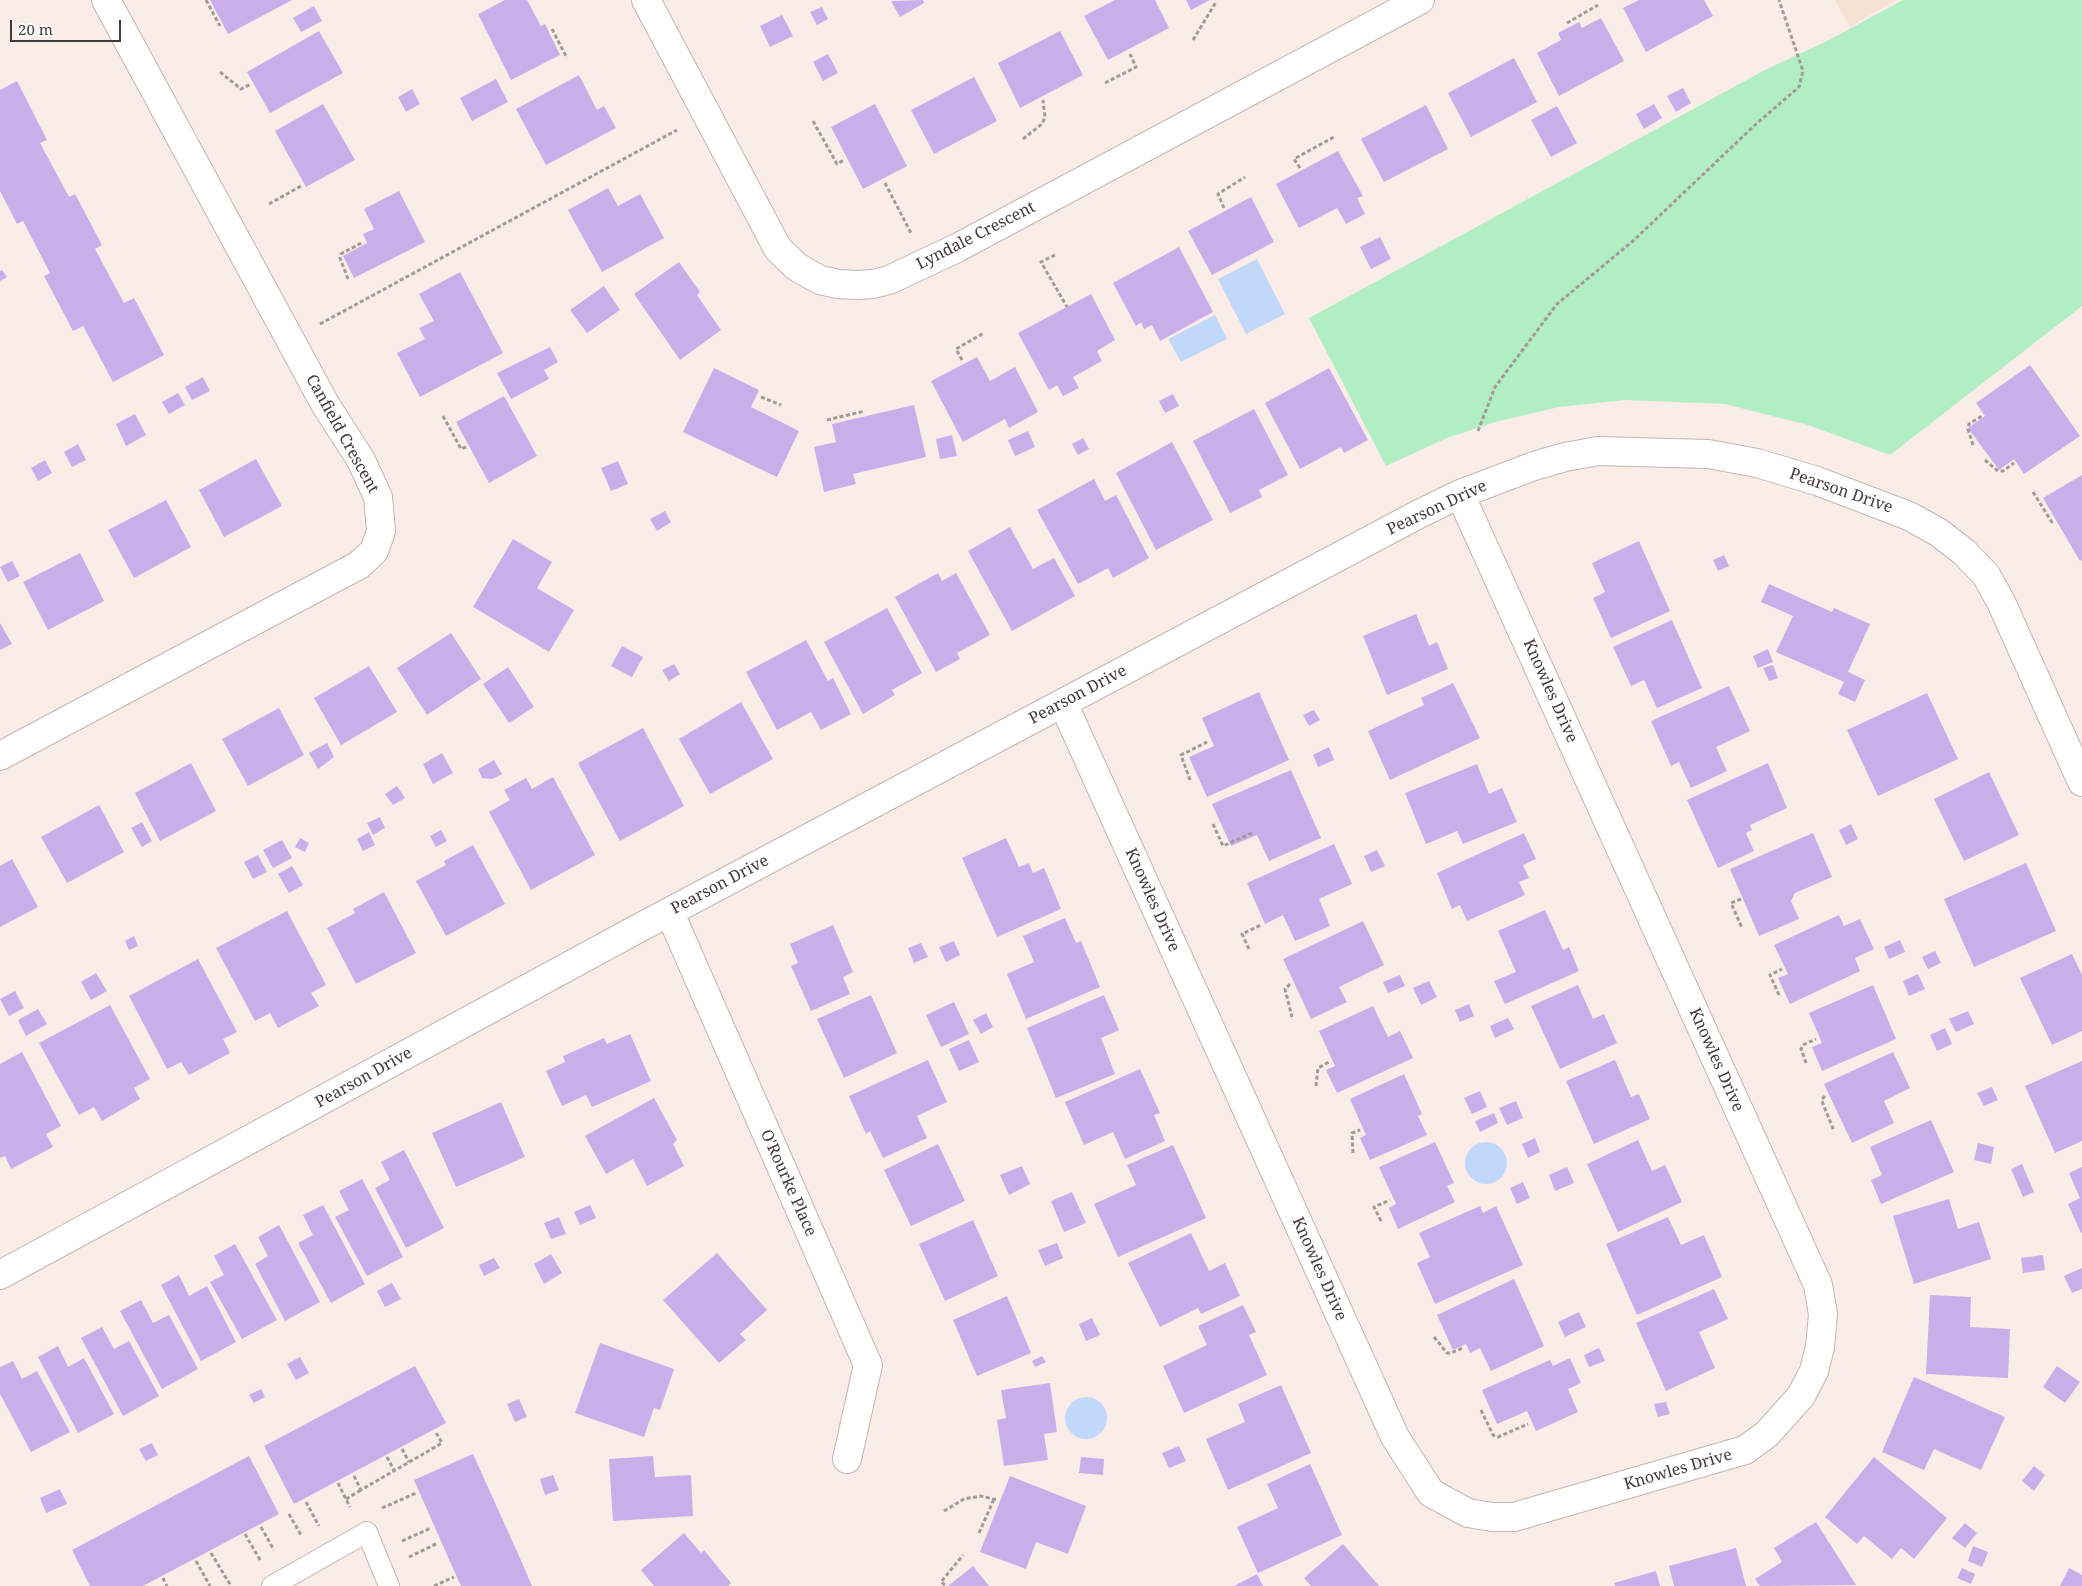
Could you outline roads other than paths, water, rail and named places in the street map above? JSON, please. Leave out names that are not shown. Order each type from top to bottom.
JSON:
[{"type":"street","name":"Canfield Crescent","points":[[0,756],[355,568],[374,551],[381,530],[378,497],[360,460],[331,415],[106,0]]},
{"type":"street","name":"Lyndale Crescent","points":[[646,0],[778,249],[797,266],[820,280],[838,284],[873,284],[889,280],[1007,222],[1420,0]]},
{"type":"street","name":"Pearson Drive","points":[[0,1275],[1063,703],[1460,494],[1534,466],[1598,451],[1708,454],[1766,465],[1817,481],[1909,516],[1938,532],[1964,552],[1986,575],[2002,602],[2082,782]]},
{"type":"street","name":"Knowles Drive","points":[[1063,703],[1395,1437],[1431,1493],[1468,1513],[1492,1518],[1514,1517],[1745,1450],[1767,1434],[1801,1396],[1814,1371],[1820,1348],[1823,1314],[1818,1285],[1460,494]]},
{"type":"street","name":"O'Rourke Place","points":[[670,913],[868,1365],[847,1459]]},
{"type":"lane","points":[[272,1586],[367,1532],[389,1586]]},
{"type":"water","points":[[1257,259],[1285,314],[1246,334],[1218,279]]},
{"type":"water","points":[[1215,315],[1227,339],[1181,362],[1168,339]]},
{"type":"water","points":[[1486,1142],[1501,1148],[1507,1163],[1501,1178],[1486,1184],[1471,1178],[1465,1163],[1471,1148]]},
{"type":"water","points":[[1090,1397],[1098,1400],[1104,1406],[1107,1418],[1104,1430],[1098,1436],[1082,1439],[1074,1436],[1068,1430],[1065,1414],[1068,1406],[1074,1400]]}]
